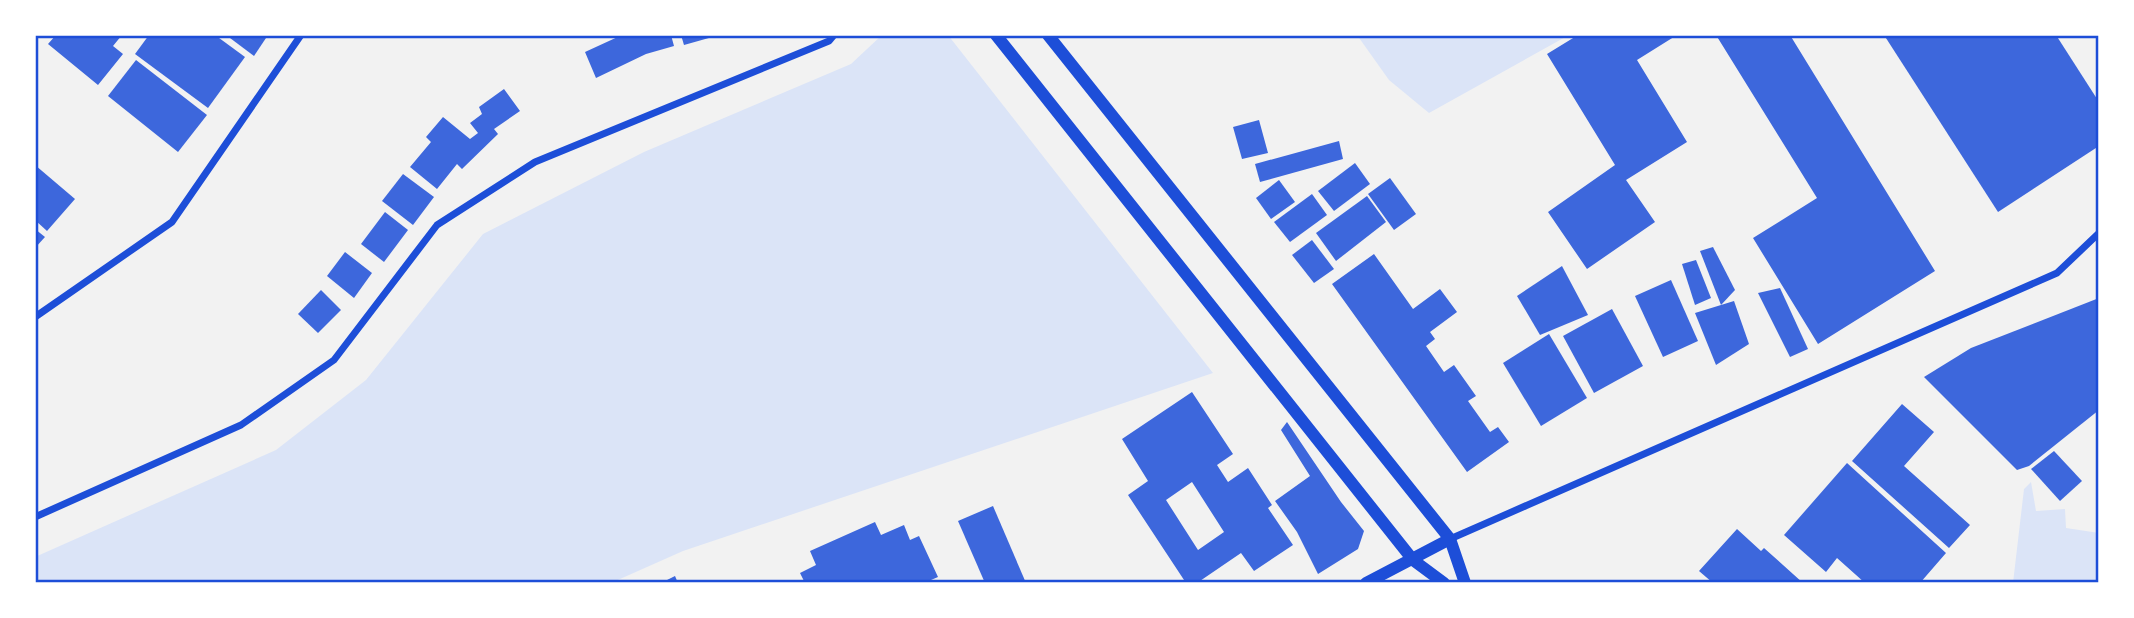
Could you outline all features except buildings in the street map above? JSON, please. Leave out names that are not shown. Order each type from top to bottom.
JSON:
[{"type":"street","points":[[35,317],[172,222],[301,35]]},
{"type":"street","points":[[35,517],[242,425],[334,360],[437,225],[535,162],[829,41],[834,35]]},
{"type":"street","points":[[996,35],[1413,560],[1444,583]]},
{"type":"street","points":[[1048,35],[1450,539],[1465,583]]},
{"type":"street","points":[[1366,583],[1450,539],[2057,273],[2099,233]]},
{"type":"shaded area","points":[[882,35],[948,35],[1213,373],[683,551],[611,583],[35,583],[35,557],[276,450],[366,380],[483,234],[644,152],[851,64]]},
{"type":"shaded area","points":[[1357,35],[1569,35],[1429,113],[1389,80]]},
{"type":"shaded area","points":[[2031,482],[2036,511],[2065,509],[2066,528],[2099,533],[2099,583],[2013,583],[2024,489]]}]
